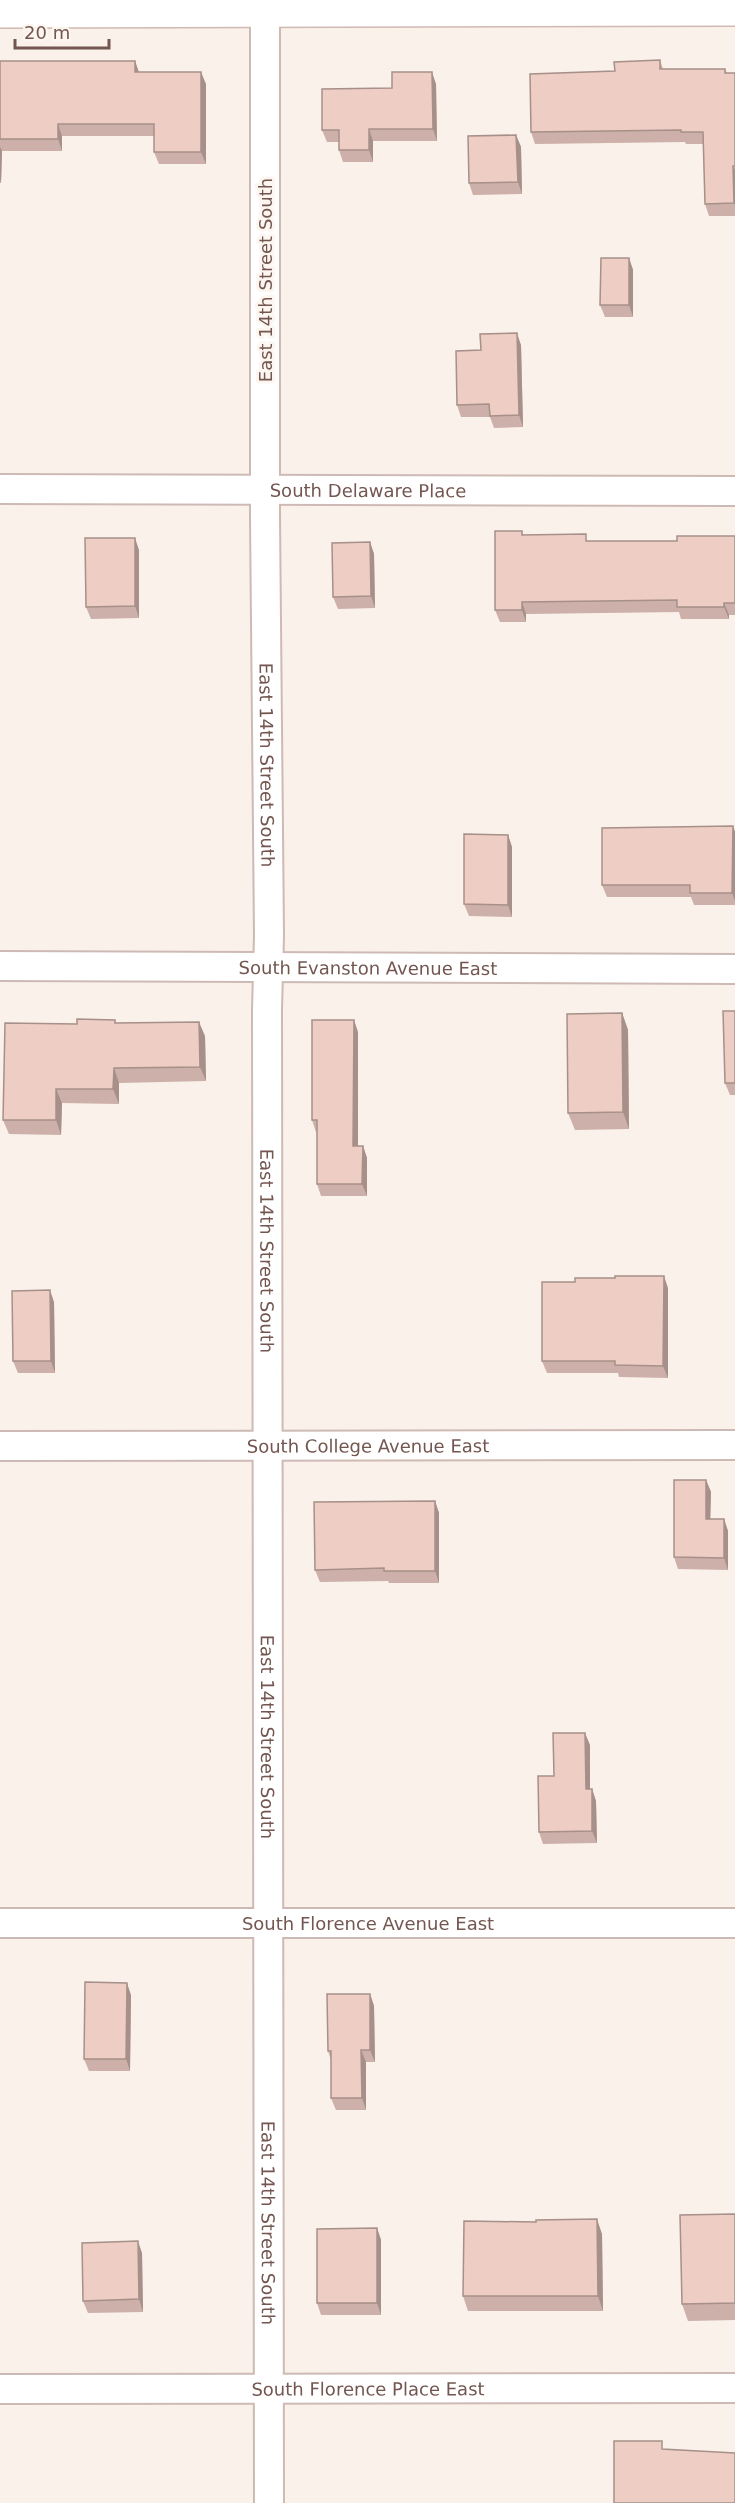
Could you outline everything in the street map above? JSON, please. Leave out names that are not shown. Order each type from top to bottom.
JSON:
[{"type":"main road","points":[[0,11],[265,5],[735,9]]},
{"type":"street","name":"East 14th Street South","points":[[265,5],[269,2503]]},
{"type":"street","name":"South Delaware Place","points":[[0,489],[735,491]]},
{"type":"street","name":"South Evanston Avenue East","points":[[0,966],[735,969]]},
{"type":"street","name":"South College Avenue East","points":[[0,1446],[735,1445]]},
{"type":"street","name":"South Florence Avenue East","points":[[0,1923],[735,1923]]},
{"type":"street","name":"South Florence Place East","points":[[0,2389],[735,2388]]},
{"type":"building","points":[[660,60],[660,69],[725,69],[725,73],[735,73],[734,203],[705,204],[703,132],[681,132],[681,130],[531,132],[530,74],[615,71],[614,62]]},
{"type":"building","points":[[0,61],[135,61],[135,72],[201,72],[201,152],[154,152],[154,124],[58,124],[58,139],[0,139]]},
{"type":"building","points":[[392,72],[432,72],[433,129],[369,129],[369,150],[339,150],[339,130],[322,130],[322,89],[392,88]]},
{"type":"building","points":[[516,135],[518,182],[469,183],[468,136]]},
{"type":"building","points":[[601,258],[629,258],[629,305],[600,305]]},
{"type":"building","points":[[517,333],[519,415],[490,416],[489,404],[457,405],[456,351],[481,350],[480,334]]},
{"type":"building","points":[[495,531],[522,531],[522,535],[586,534],[586,541],[677,541],[677,536],[735,536],[735,603],[724,603],[724,607],[677,607],[677,600],[522,602],[522,610],[495,610]]},
{"type":"building","points":[[85,538],[135,538],[135,606],[86,607]]},
{"type":"building","points":[[370,542],[371,596],[333,597],[332,543]]},
{"type":"building","points":[[733,826],[732,893],[690,893],[690,885],[602,885],[602,828]]},
{"type":"building","points":[[464,834],[508,835],[508,905],[464,904]]},
{"type":"building","points":[[723,1011],[735,1011],[735,1083],[725,1083]]},
{"type":"building","points":[[622,1013],[623,1112],[568,1113],[567,1014]]},
{"type":"building","points":[[77,1019],[115,1020],[115,1023],[199,1022],[200,1067],[114,1068],[113,1089],[56,1089],[56,1120],[3,1120],[5,1023],[77,1024]]},
{"type":"building","points":[[312,1020],[354,1020],[353,1146],[363,1146],[362,1184],[317,1184],[317,1120],[312,1120]]},
{"type":"building","points":[[615,1276],[664,1276],[663,1366],[615,1365],[615,1361],[542,1361],[542,1282],[575,1282],[575,1278],[615,1278]]},
{"type":"building","points":[[50,1290],[51,1361],[13,1361],[12,1291]]},
{"type":"building","points":[[674,1480],[706,1480],[706,1519],[724,1519],[724,1558],[674,1557]]},
{"type":"building","points":[[435,1501],[435,1571],[384,1571],[384,1568],[315,1570],[314,1502]]},
{"type":"building","points":[[553,1733],[585,1733],[586,1789],[592,1789],[592,1831],[539,1832],[538,1776],[554,1776]]},
{"type":"building","points":[[85,1982],[127,1983],[126,2059],[84,2059]]},
{"type":"building","points":[[327,1994],[370,1994],[370,2050],[361,2050],[362,2098],[331,2098],[331,2051],[328,2051]]},
{"type":"building","points":[[735,2214],[735,2303],[682,2304],[680,2215]]},
{"type":"building","points":[[597,2219],[598,2296],[463,2296],[464,2221],[536,2222],[536,2220]]},
{"type":"building","points":[[377,2228],[377,2303],[317,2303],[317,2229]]},
{"type":"building","points":[[138,2241],[139,2299],[83,2301],[82,2243]]},
{"type":"building","points":[[614,2441],[662,2441],[662,2449],[735,2453],[735,2503],[614,2503]]}]
